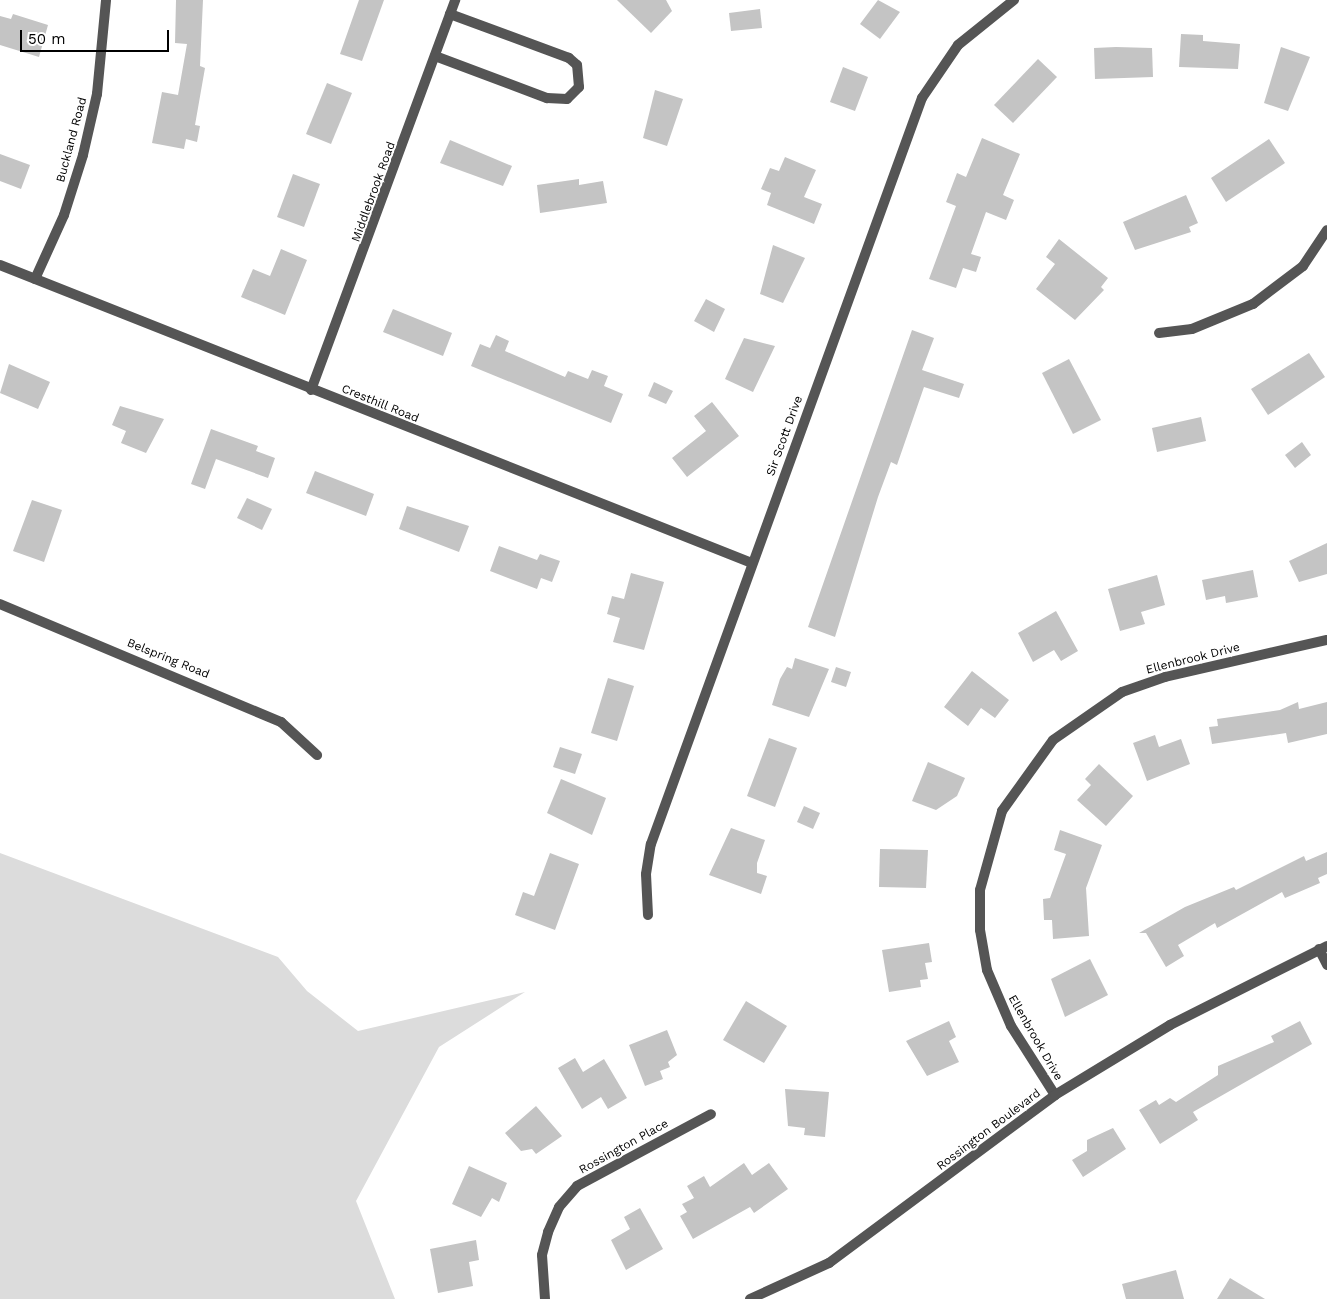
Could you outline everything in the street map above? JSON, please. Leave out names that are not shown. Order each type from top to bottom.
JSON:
[{"type":"street","name":"Buckland Road","points":[[35,279],[64,215],[83,155],[97,94],[106,0]]},
{"type":"street","name":"Middlebrook Road","points":[[311,390],[455,0]]},
{"type":"street","name":"Sir Scott Drive","points":[[648,915],[650,848],[922,98],[958,45],[1014,0]]},
{"type":"street","points":[[435,56],[547,98],[567,99],[579,87],[577,65],[569,58],[450,14]]},
{"type":"street","points":[[1159,333],[1192,329],[1253,304],[1304,266],[1327,230]]},
{"type":"street","name":"Cresthill Road","points":[[0,266],[752,563]]},
{"type":"street","name":"Belspring Road","points":[[0,604],[281,722],[317,755]]},
{"type":"street","name":"Ellenbrook Drive","points":[[1055,1096],[1000,1006],[986,962],[980,890],[1002,811],[1053,740],[1122,692],[1165,677],[1327,640]]},
{"type":"street","points":[[1323,947],[1327,965]]},
{"type":"street","name":"Rossington Boulevard","points":[[750,1299],[828,1264],[1055,1096],[1170,1025],[1323,947]]},
{"type":"street","name":"Rossington Place","points":[[546,1299],[542,1255],[548,1232],[559,1208],[577,1186],[711,1114]]},
{"type":"shaded area","points":[[0,853],[278,957],[307,991],[358,1031],[525,992],[439,1047],[356,1201],[395,1299],[0,1299]]},
{"type":"building","points":[[176,0],[203,0],[200,66],[205,68],[195,125],[200,126],[197,142],[186,139],[184,149],[152,143],[162,92],[178,95],[187,44],[175,43]]},
{"type":"building","points":[[359,0],[384,0],[362,61],[340,54]]},
{"type":"building","points":[[617,0],[666,0],[672,11],[651,33]]},
{"type":"building","points":[[878,0],[900,12],[880,39],[860,24]]},
{"type":"building","points":[[760,9],[762,28],[731,31],[729,13]]},
{"type":"building","points":[[13,14],[48,25],[39,57],[0,45],[0,16],[11,19]]},
{"type":"building","points":[[1181,34],[1203,35],[1203,41],[1240,44],[1238,69],[1179,67]]},
{"type":"building","points":[[1281,47],[1310,57],[1288,111],[1264,103]]},
{"type":"building","points":[[1094,48],[1152,48],[1153,77],[1095,79]]},
{"type":"building","points":[[1038,59],[1057,77],[1013,123],[994,105]]},
{"type":"building","points":[[843,67],[868,77],[855,111],[830,102]]},
{"type":"building","points":[[327,83],[352,93],[331,144],[306,134]]},
{"type":"building","points":[[655,90],[683,99],[667,146],[643,138]]},
{"type":"building","points":[[982,138],[1020,154],[1003,195],[1014,200],[1006,220],[986,212],[971,254],[981,257],[976,272],[963,268],[956,288],[929,279],[956,206],[946,202],[957,173],[966,177]]},
{"type":"building","points":[[1269,139],[1285,163],[1226,202],[1211,178]]},
{"type":"building","points":[[450,140],[512,166],[503,186],[440,163]]},
{"type":"building","points":[[0,154],[30,165],[21,189],[0,181]]},
{"type":"building","points":[[785,157],[816,170],[804,197],[822,204],[814,224],[767,205],[771,193],[761,189],[770,168],[779,171]]},
{"type":"building","points":[[293,174],[320,184],[304,227],[277,217]]},
{"type":"building","points":[[579,179],[579,185],[603,181],[607,203],[540,213],[537,185]]},
{"type":"building","points":[[1186,195],[1198,223],[1189,227],[1191,232],[1135,250],[1123,222]]},
{"type":"building","points":[[1059,239],[1108,278],[1101,287],[1104,290],[1075,320],[1036,289],[1055,264],[1046,257]]},
{"type":"building","points":[[773,245],[805,258],[783,303],[760,294]]},
{"type":"building","points":[[281,249],[307,260],[285,315],[241,297],[253,269],[270,276]]},
{"type":"building","points":[[706,299],[725,309],[714,332],[694,321]]},
{"type":"building","points":[[393,309],[452,333],[443,356],[383,332]]},
{"type":"building","points":[[912,330],[934,338],[922,370],[964,384],[959,398],[924,387],[897,465],[891,462],[878,497],[835,637],[808,627]]},
{"type":"building","points":[[496,335],[509,341],[505,351],[565,377],[568,371],[588,379],[592,370],[608,376],[604,386],[623,394],[611,423],[471,366],[480,344],[490,348]]},
{"type":"building","points":[[744,338],[775,346],[753,392],[725,379]]},
{"type":"building","points":[[1309,353],[1325,377],[1268,415],[1251,389]]},
{"type":"building","points":[[1069,359],[1101,420],[1073,434],[1042,373]]},
{"type":"building","points":[[9,364],[50,382],[38,409],[0,393]]},
{"type":"building","points":[[654,382],[673,391],[666,404],[648,396]]},
{"type":"building","points":[[712,402],[739,436],[687,477],[672,458],[706,431],[694,416]]},
{"type":"building","points":[[120,406],[164,419],[146,453],[121,443],[126,431],[112,425]]},
{"type":"building","points":[[1201,417],[1206,441],[1157,452],[1152,428]]},
{"type":"building","points":[[211,429],[258,446],[256,451],[275,458],[268,478],[216,459],[205,489],[191,484]]},
{"type":"building","points":[[1302,442],[1311,455],[1295,468],[1285,455]]},
{"type":"building","points":[[315,471],[374,494],[366,516],[306,493]]},
{"type":"building","points":[[247,498],[272,509],[262,530],[237,518]]},
{"type":"building","points":[[32,500],[62,510],[44,562],[13,551]]},
{"type":"building","points":[[407,506],[469,526],[459,552],[399,529]]},
{"type":"building","points":[[1327,543],[1327,574],[1299,582],[1289,561]]},
{"type":"building","points":[[499,546],[537,560],[540,554],[560,561],[552,582],[541,578],[537,589],[490,571]]},
{"type":"building","points":[[1253,570],[1258,597],[1226,603],[1225,596],[1206,600],[1202,580]]},
{"type":"building","points":[[631,573],[664,582],[644,650],[613,642],[620,618],[607,614],[612,596],[624,599]]},
{"type":"building","points":[[1157,575],[1165,605],[1141,612],[1145,624],[1120,631],[1108,589]]},
{"type":"building","points":[[1056,611],[1078,651],[1061,661],[1054,650],[1033,662],[1018,633]]},
{"type":"building","points":[[795,658],[829,669],[809,717],[772,705],[780,679],[787,667],[792,669]]},
{"type":"building","points":[[836,667],[851,672],[846,687],[831,682]]},
{"type":"building","points":[[972,671],[1009,700],[995,718],[981,708],[968,726],[944,707]]},
{"type":"building","points":[[608,678],[634,686],[617,741],[591,733]]},
{"type":"building","points":[[1298,702],[1299,709],[1327,702],[1327,734],[1288,743],[1286,733],[1212,744],[1209,727],[1218,726],[1217,719],[1280,710]]},
{"type":"building","points":[[1155,735],[1159,747],[1181,739],[1190,764],[1147,781],[1133,743]]},
{"type":"building","points":[[769,738],[797,748],[775,807],[747,796]]},
{"type":"building","points":[[560,747],[582,754],[575,774],[553,767]]},
{"type":"building","points":[[928,762],[965,778],[957,796],[936,810],[912,801]]},
{"type":"building","points":[[1099,764],[1133,796],[1106,826],[1077,800],[1091,785],[1085,779]]},
{"type":"building","points":[[561,779],[606,798],[592,835],[547,813]]},
{"type":"building","points":[[804,806],[820,813],[813,829],[797,822]]},
{"type":"building","points":[[731,828],[765,840],[757,863],[757,873],[767,876],[761,894],[709,875]]},
{"type":"building","points":[[1060,830],[1102,845],[1086,888],[1089,936],[1053,939],[1052,920],[1044,920],[1043,899],[1050,898],[1066,854],[1054,850]]},
{"type":"building","points":[[880,849],[928,850],[926,888],[879,887]]},
{"type":"building","points":[[1327,852],[1327,874],[1318,878],[1320,883],[1285,898],[1282,892],[1217,928],[1215,923],[1178,945],[1184,956],[1166,967],[1146,933],[1139,933],[1185,907],[1234,887],[1236,890],[1304,856],[1306,861]]},
{"type":"building","points":[[550,853],[579,864],[555,930],[515,915],[523,892],[534,896]]},
{"type":"building","points":[[929,943],[932,962],[925,963],[928,979],[920,980],[921,987],[889,992],[882,950]]},
{"type":"building","points":[[1090,959],[1108,995],[1065,1017],[1051,979]]},
{"type":"building","points":[[746,1001],[787,1026],[764,1063],[723,1040]]},
{"type":"building","points":[[949,1021],[956,1037],[949,1041],[959,1062],[927,1076],[906,1041]]},
{"type":"building","points":[[1300,1021],[1312,1044],[1193,1112],[1198,1120],[1160,1144],[1139,1110],[1156,1100],[1159,1105],[1170,1098],[1176,1102],[1218,1075],[1218,1066],[1274,1042],[1271,1036]]},
{"type":"building","points":[[667,1030],[677,1055],[668,1062],[670,1067],[660,1071],[663,1079],[645,1086],[629,1045]]},
{"type":"building","points":[[575,1058],[583,1072],[604,1059],[627,1098],[608,1109],[601,1097],[582,1109],[558,1068]]},
{"type":"building","points":[[785,1089],[829,1092],[825,1137],[804,1135],[805,1128],[788,1126]]},
{"type":"building","points":[[536,1106],[562,1136],[536,1154],[532,1149],[521,1151],[505,1133]]},
{"type":"building","points":[[1113,1128],[1126,1149],[1083,1177],[1072,1160],[1087,1151],[1087,1140]]},
{"type":"building","points":[[744,1163],[752,1175],[769,1163],[788,1189],[754,1213],[750,1207],[693,1239],[680,1216],[687,1212],[682,1204],[694,1198],[687,1186],[704,1176],[710,1187]]},
{"type":"building","points":[[469,1166],[507,1183],[499,1202],[492,1198],[481,1217],[452,1204]]},
{"type":"building","points":[[640,1208],[663,1249],[626,1270],[611,1240],[630,1229],[624,1217]]},
{"type":"building","points":[[476,1240],[479,1260],[469,1262],[473,1286],[438,1293],[430,1249]]},
{"type":"building","points":[[1176,1270],[1184,1299],[1126,1299],[1122,1284]]},
{"type":"building","points":[[1230,1278],[1265,1299],[1217,1299]]}]
